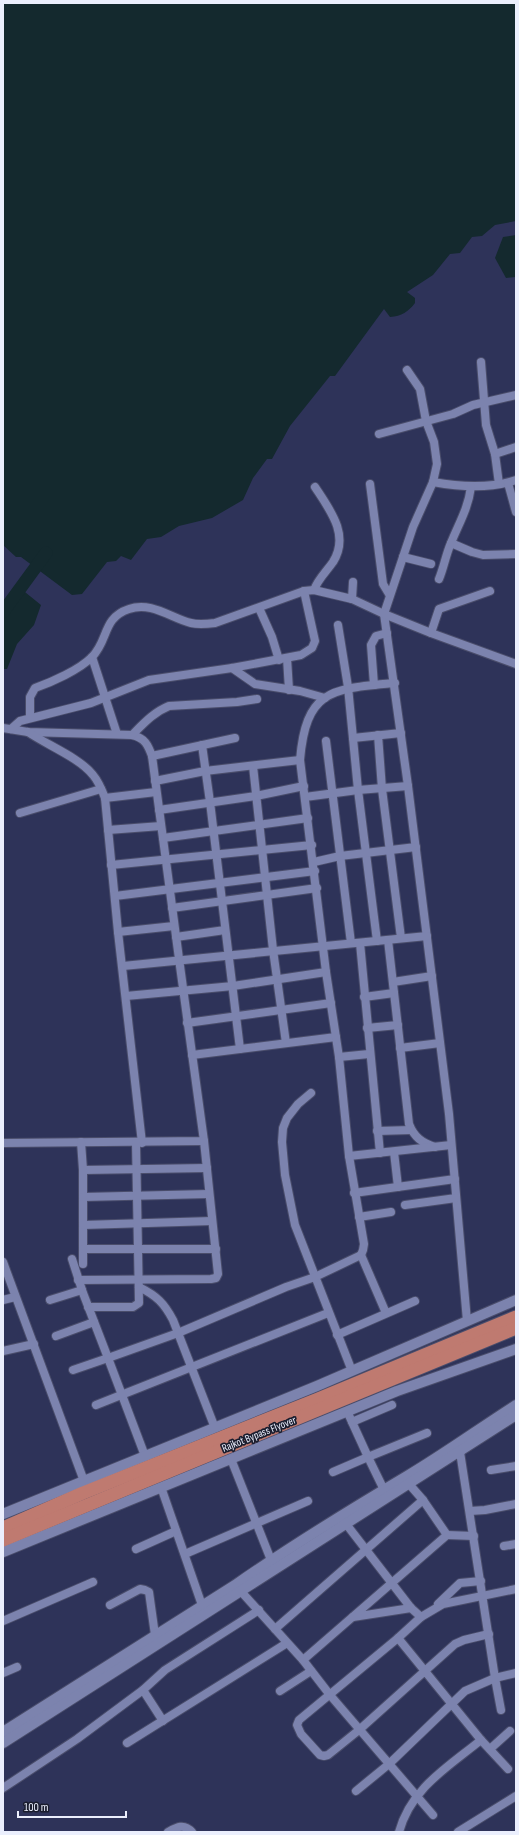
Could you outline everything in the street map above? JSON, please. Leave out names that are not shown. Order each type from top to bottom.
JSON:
[{"type":"highway","name":"Rajkot Bypass Flyover","points":[[3,1540],[449,1351],[516,1317]]},
{"type":"highway","name":"Rajkot Bypass Flyover","points":[[3,1528],[83,1493],[449,1351],[516,1328]]},
{"type":"street","points":[[481,362],[486,425],[495,454],[499,484]]},
{"type":"street","points":[[406,370],[420,389],[426,421],[434,442],[437,464],[433,482],[413,526],[384,614],[395,683],[440,1043],[468,1321]]},
{"type":"street","points":[[379,434],[453,414],[473,405],[484,404],[516,395]]},
{"type":"street","points":[[495,454],[516,447]]},
{"type":"street","points":[[433,482],[471,487],[512,482],[516,512]]},
{"type":"street","points":[[370,484],[383,584],[390,594]]},
{"type":"street","points":[[314,590],[319,580],[334,561],[340,547],[338,529],[331,512],[315,486]]},
{"type":"street","points":[[440,578],[451,543],[467,509],[471,487]]},
{"type":"street","points":[[451,543],[483,555],[516,554]]},
{"type":"street","points":[[403,557],[431,564]]},
{"type":"street","points":[[352,599],[353,582]]},
{"type":"street","points":[[30,718],[30,697],[35,688],[64,675],[92,657],[105,637],[110,620],[129,609],[140,607],[154,609],[191,623],[215,623],[304,591],[314,590],[352,599],[431,633],[516,664]]},
{"type":"street","points":[[7,729],[20,721],[92,703],[148,680],[232,668],[283,659],[308,652],[312,648],[315,641],[304,591]]},
{"type":"street","points":[[431,633],[439,609],[490,591]]},
{"type":"street","points":[[259,608],[283,659],[289,690]]},
{"type":"street","points":[[338,625],[348,687],[352,738],[377,941]]},
{"type":"street","points":[[374,685],[371,645],[376,636],[387,633]]},
{"type":"street","points":[[92,657],[117,734]]},
{"type":"street","points":[[232,668],[255,684],[325,698]]},
{"type":"street","points":[[386,1313],[361,1255],[364,1244],[354,1193],[349,1156],[339,1057],[326,972],[312,845],[300,760],[305,726],[316,706],[325,698],[332,693],[348,687],[395,683]]},
{"type":"street","points":[[132,735],[147,719],[169,706],[237,702],[257,699]]},
{"type":"street","points":[[7,729],[28,732],[132,735],[139,736],[145,741],[152,756],[204,1141],[216,1249],[218,1274],[216,1278],[139,1283],[78,1280]]},
{"type":"street","points":[[28,732],[75,760],[92,774],[102,789],[105,798],[118,932],[123,966],[139,1143],[137,1168],[139,1303],[133,1307],[88,1308]]},
{"type":"street","points":[[352,738],[401,733]]},
{"type":"street","points":[[378,735],[382,788],[401,938]]},
{"type":"street","points":[[152,756],[235,738]]},
{"type":"street","points":[[326,741],[351,943]]},
{"type":"street","points":[[202,745],[214,831],[240,1049]]},
{"type":"street","points":[[155,781],[205,771],[300,760]]},
{"type":"street","points":[[253,766],[267,895],[286,1043]]},
{"type":"street","points":[[159,810],[256,796],[304,786]]},
{"type":"street","points":[[305,797],[358,790],[408,786]]},
{"type":"street","points":[[20,813],[102,789]]},
{"type":"street","points":[[105,798],[156,792]]},
{"type":"street","points":[[163,838],[259,826],[308,818]]},
{"type":"street","points":[[108,830],[161,826]]},
{"type":"street","points":[[111,864],[312,845]]},
{"type":"street","points":[[314,862],[340,856],[416,847]]},
{"type":"street","points":[[115,896],[315,871]]},
{"type":"street","points":[[172,908],[317,888]]},
{"type":"street","points":[[118,932],[174,926]]},
{"type":"street","points":[[176,937],[225,930]]},
{"type":"street","points":[[123,966],[427,936]]},
{"type":"street","points":[[388,940],[409,1124],[416,1137],[422,1142],[435,1147]]},
{"type":"street","points":[[360,943],[369,1054],[380,1153]]},
{"type":"street","points":[[126,996],[233,986],[326,972]]},
{"type":"street","points":[[393,982],[432,976]]},
{"type":"street","points":[[364,997],[394,993]]},
{"type":"street","points":[[188,1023],[331,1003]]},
{"type":"street","points":[[367,1028],[398,1025]]},
{"type":"street","points":[[192,1055],[336,1037]]},
{"type":"street","points":[[400,1048],[440,1043]]},
{"type":"street","points":[[339,1057],[369,1054]]},
{"type":"street","points":[[311,1093],[298,1104],[287,1118],[283,1128],[282,1142],[284,1175],[293,1219],[328,1313],[352,1371]]},
{"type":"street","points":[[377,1132],[411,1130]]},
{"type":"street","points":[[3,1143],[139,1143],[204,1141]]},
{"type":"street","points":[[80,1142],[83,1170],[83,1264]]},
{"type":"street","points":[[349,1156],[451,1145]]},
{"type":"street","points":[[394,1152],[398,1187]]},
{"type":"street","points":[[83,1170],[207,1168]]},
{"type":"street","points":[[354,1193],[455,1180]]},
{"type":"street","points":[[83,1197],[209,1194]]},
{"type":"street","points":[[405,1204],[456,1198]]},
{"type":"street","points":[[359,1217],[391,1212]]},
{"type":"street","points":[[83,1225],[212,1221]]},
{"type":"street","points":[[83,1249],[216,1249]]},
{"type":"street","points":[[73,1370],[178,1333],[279,1290],[315,1277],[361,1255]]},
{"type":"street","points":[[72,1259],[88,1308],[145,1456]]},
{"type":"street","points":[[3,1262],[84,1481]]},
{"type":"street","points":[[139,1283],[166,1305],[215,1428]]},
{"type":"street","points":[[50,1300],[82,1290]]},
{"type":"street","points":[[3,1300],[15,1297]]},
{"type":"street","points":[[3,1514],[352,1371],[516,1300]]},
{"type":"street","points":[[337,1335],[415,1301]]},
{"type":"street","points":[[96,1405],[122,1396],[328,1313]]},
{"type":"street","points":[[56,1336],[94,1322]]},
{"type":"street","points":[[3,1351],[34,1344]]},
{"type":"street","points":[[3,1552],[397,1391],[516,1349]]},
{"type":"street","points":[[352,1422],[392,1405]]},
{"type":"street","points":[[3,1743],[385,1493],[406,1476],[510,1419],[516,1405]]},
{"type":"street","points":[[347,1411],[385,1493]]},
{"type":"street","points":[[333,1472],[427,1433]]},
{"type":"street","points":[[385,1493],[409,1484],[458,1448]]},
{"type":"street","points":[[458,1448],[470,1511],[501,1710]]},
{"type":"street","points":[[231,1459],[271,1560]]},
{"type":"street","points":[[491,1470],[516,1466]]},
{"type":"street","points":[[409,1484],[423,1500],[447,1535]]},
{"type":"street","points":[[161,1487],[203,1611]]},
{"type":"street","points":[[275,1629],[366,1548],[423,1500]]},
{"type":"street","points":[[184,1554],[308,1501]]},
{"type":"street","points":[[470,1511],[485,1510],[516,1504]]},
{"type":"street","points":[[343,1520],[411,1608],[421,1617]]},
{"type":"street","points":[[238,1588],[271,1560],[343,1520]]},
{"type":"street","points":[[136,1549],[176,1531]]},
{"type":"street","points":[[303,1660],[447,1535],[474,1536]]},
{"type":"street","points":[[504,1546],[516,1544]]},
{"type":"street","points":[[481,1581],[460,1583],[398,1638],[299,1720],[297,1724],[301,1734],[324,1756],[328,1755],[359,1730],[460,1641],[489,1634]]},
{"type":"street","points":[[3,1621],[93,1582]]},
{"type":"street","points":[[238,1588],[303,1660],[359,1730],[433,1814]]},
{"type":"street","points":[[110,1605],[140,1589],[148,1592],[155,1635]]},
{"type":"street","points":[[433,1608],[450,1601],[516,1589]]},
{"type":"street","points":[[352,1617],[411,1608]]},
{"type":"street","points":[[3,1788],[77,1739],[143,1690],[165,1670],[259,1610]]},
{"type":"street","points":[[3,1732],[155,1635],[203,1611]]},
{"type":"street","points":[[398,1638],[426,1670],[481,1740],[508,1769]]},
{"type":"street","points":[[127,1743],[287,1643]]},
{"type":"street","points":[[3,1672],[17,1667]]},
{"type":"street","points":[[280,1691],[311,1671]]},
{"type":"street","points":[[356,1791],[389,1764],[470,1688],[495,1678],[516,1673]]},
{"type":"street","points":[[143,1690],[163,1721]]},
{"type":"street","points":[[490,1749],[510,1731]]},
{"type":"street","points":[[399,1832],[402,1818],[409,1805],[430,1781],[481,1740]]},
{"type":"street","points":[[458,1832],[516,1796]]},
{"type":"street","points":[[168,1832],[182,1826],[186,1826],[192,1832]]},
{"type":"shaded area","points":[[3,3],[516,3],[516,221],[495,225],[482,236],[472,237],[460,253],[450,254],[433,275],[407,292],[415,298],[415,303],[404,313],[398,316],[390,317],[384,309],[335,376],[330,376],[290,426],[272,459],[267,459],[253,478],[243,500],[212,518],[179,526],[161,537],[147,539],[131,560],[121,556],[116,561],[107,562],[82,594],[72,595],[21,557],[16,557],[3,545]]},
{"type":"shaded area","points":[[516,235],[516,277],[506,278],[495,258],[503,237]]},
{"type":"shaded area","points":[[20,588],[41,605],[34,625],[17,644],[7,669],[3,669],[3,609],[10,595]]},
{"type":"waterway","points":[[3,612],[46,553]]}]
